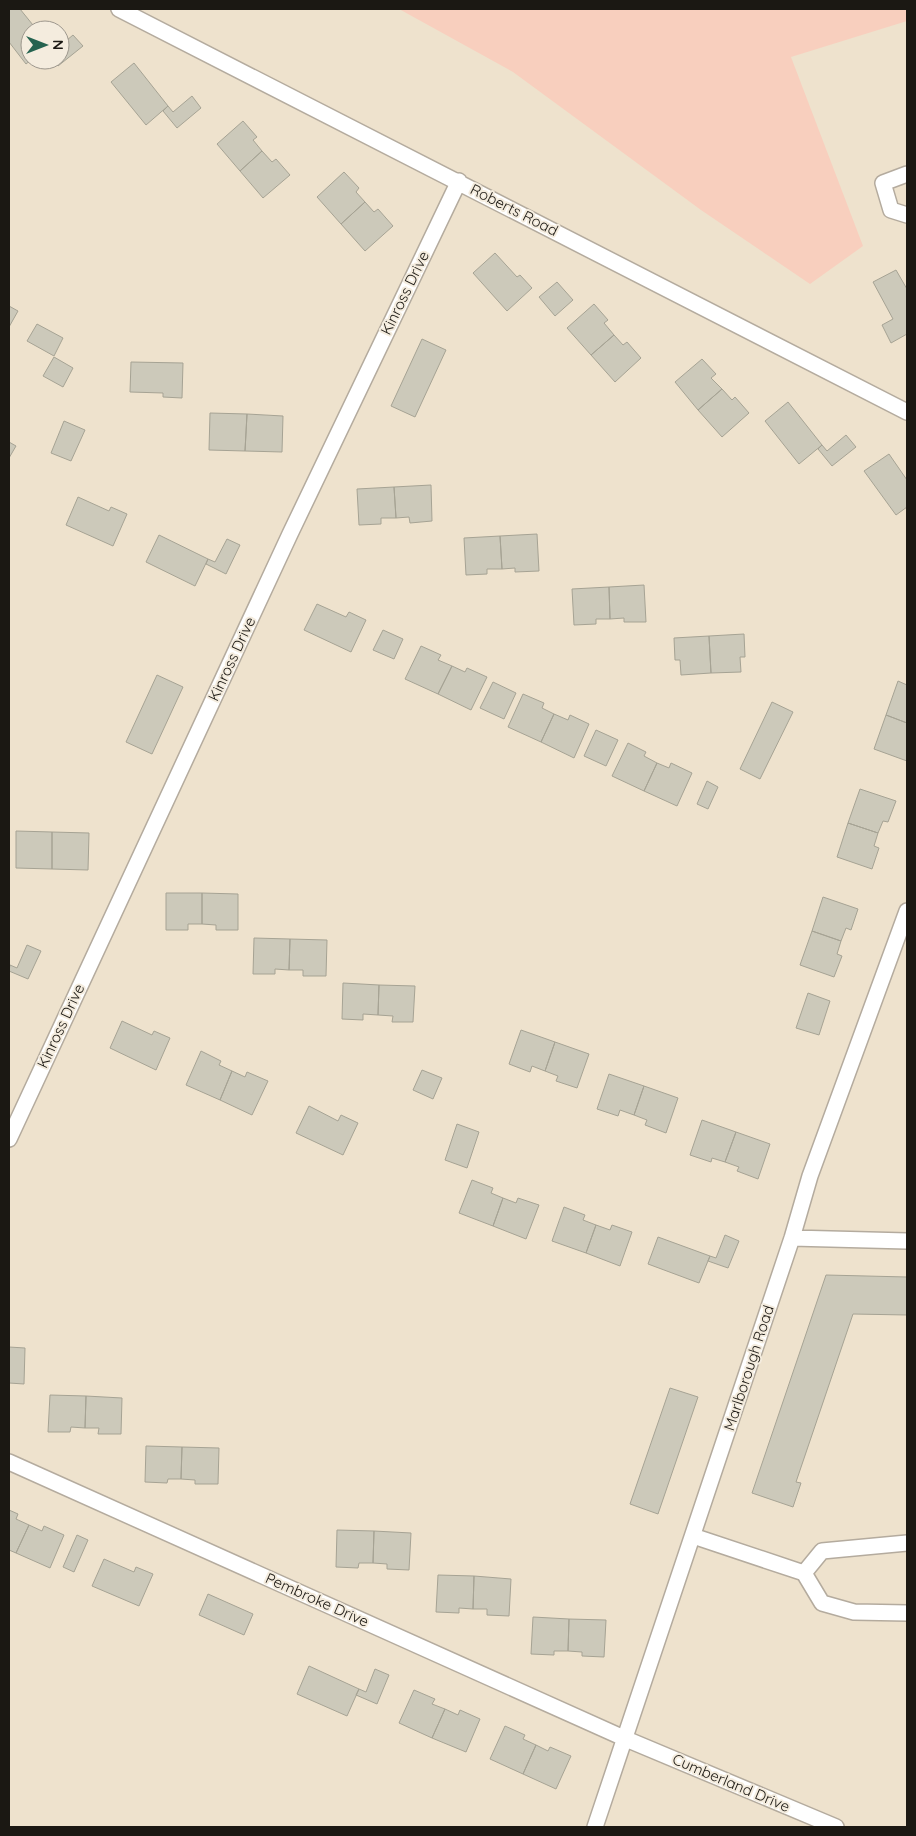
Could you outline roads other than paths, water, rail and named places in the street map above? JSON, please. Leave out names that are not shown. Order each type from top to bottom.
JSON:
[{"type":"lane","name":"Roberts Road","points":[[119,9],[907,412]]},
{"type":"lane","points":[[907,174],[883,183],[891,210],[907,215]]},
{"type":"lane","name":"Kinross Drive","points":[[9,1139],[290,534],[458,181]]},
{"type":"lane","name":"Marlborough Road","points":[[595,1827],[792,1238],[810,1176],[907,912]]},
{"type":"lane","points":[[792,1238],[907,1241]]},
{"type":"lane","name":"Pembroke Drive","points":[[9,1462],[626,1739]]},
{"type":"lane","points":[[693,1536],[804,1573],[822,1603],[854,1612],[907,1613]]},
{"type":"lane","points":[[804,1573],[822,1551],[907,1543]]},
{"type":"lane","name":"Cumberland Drive","points":[[626,1739],[836,1827]]}]
